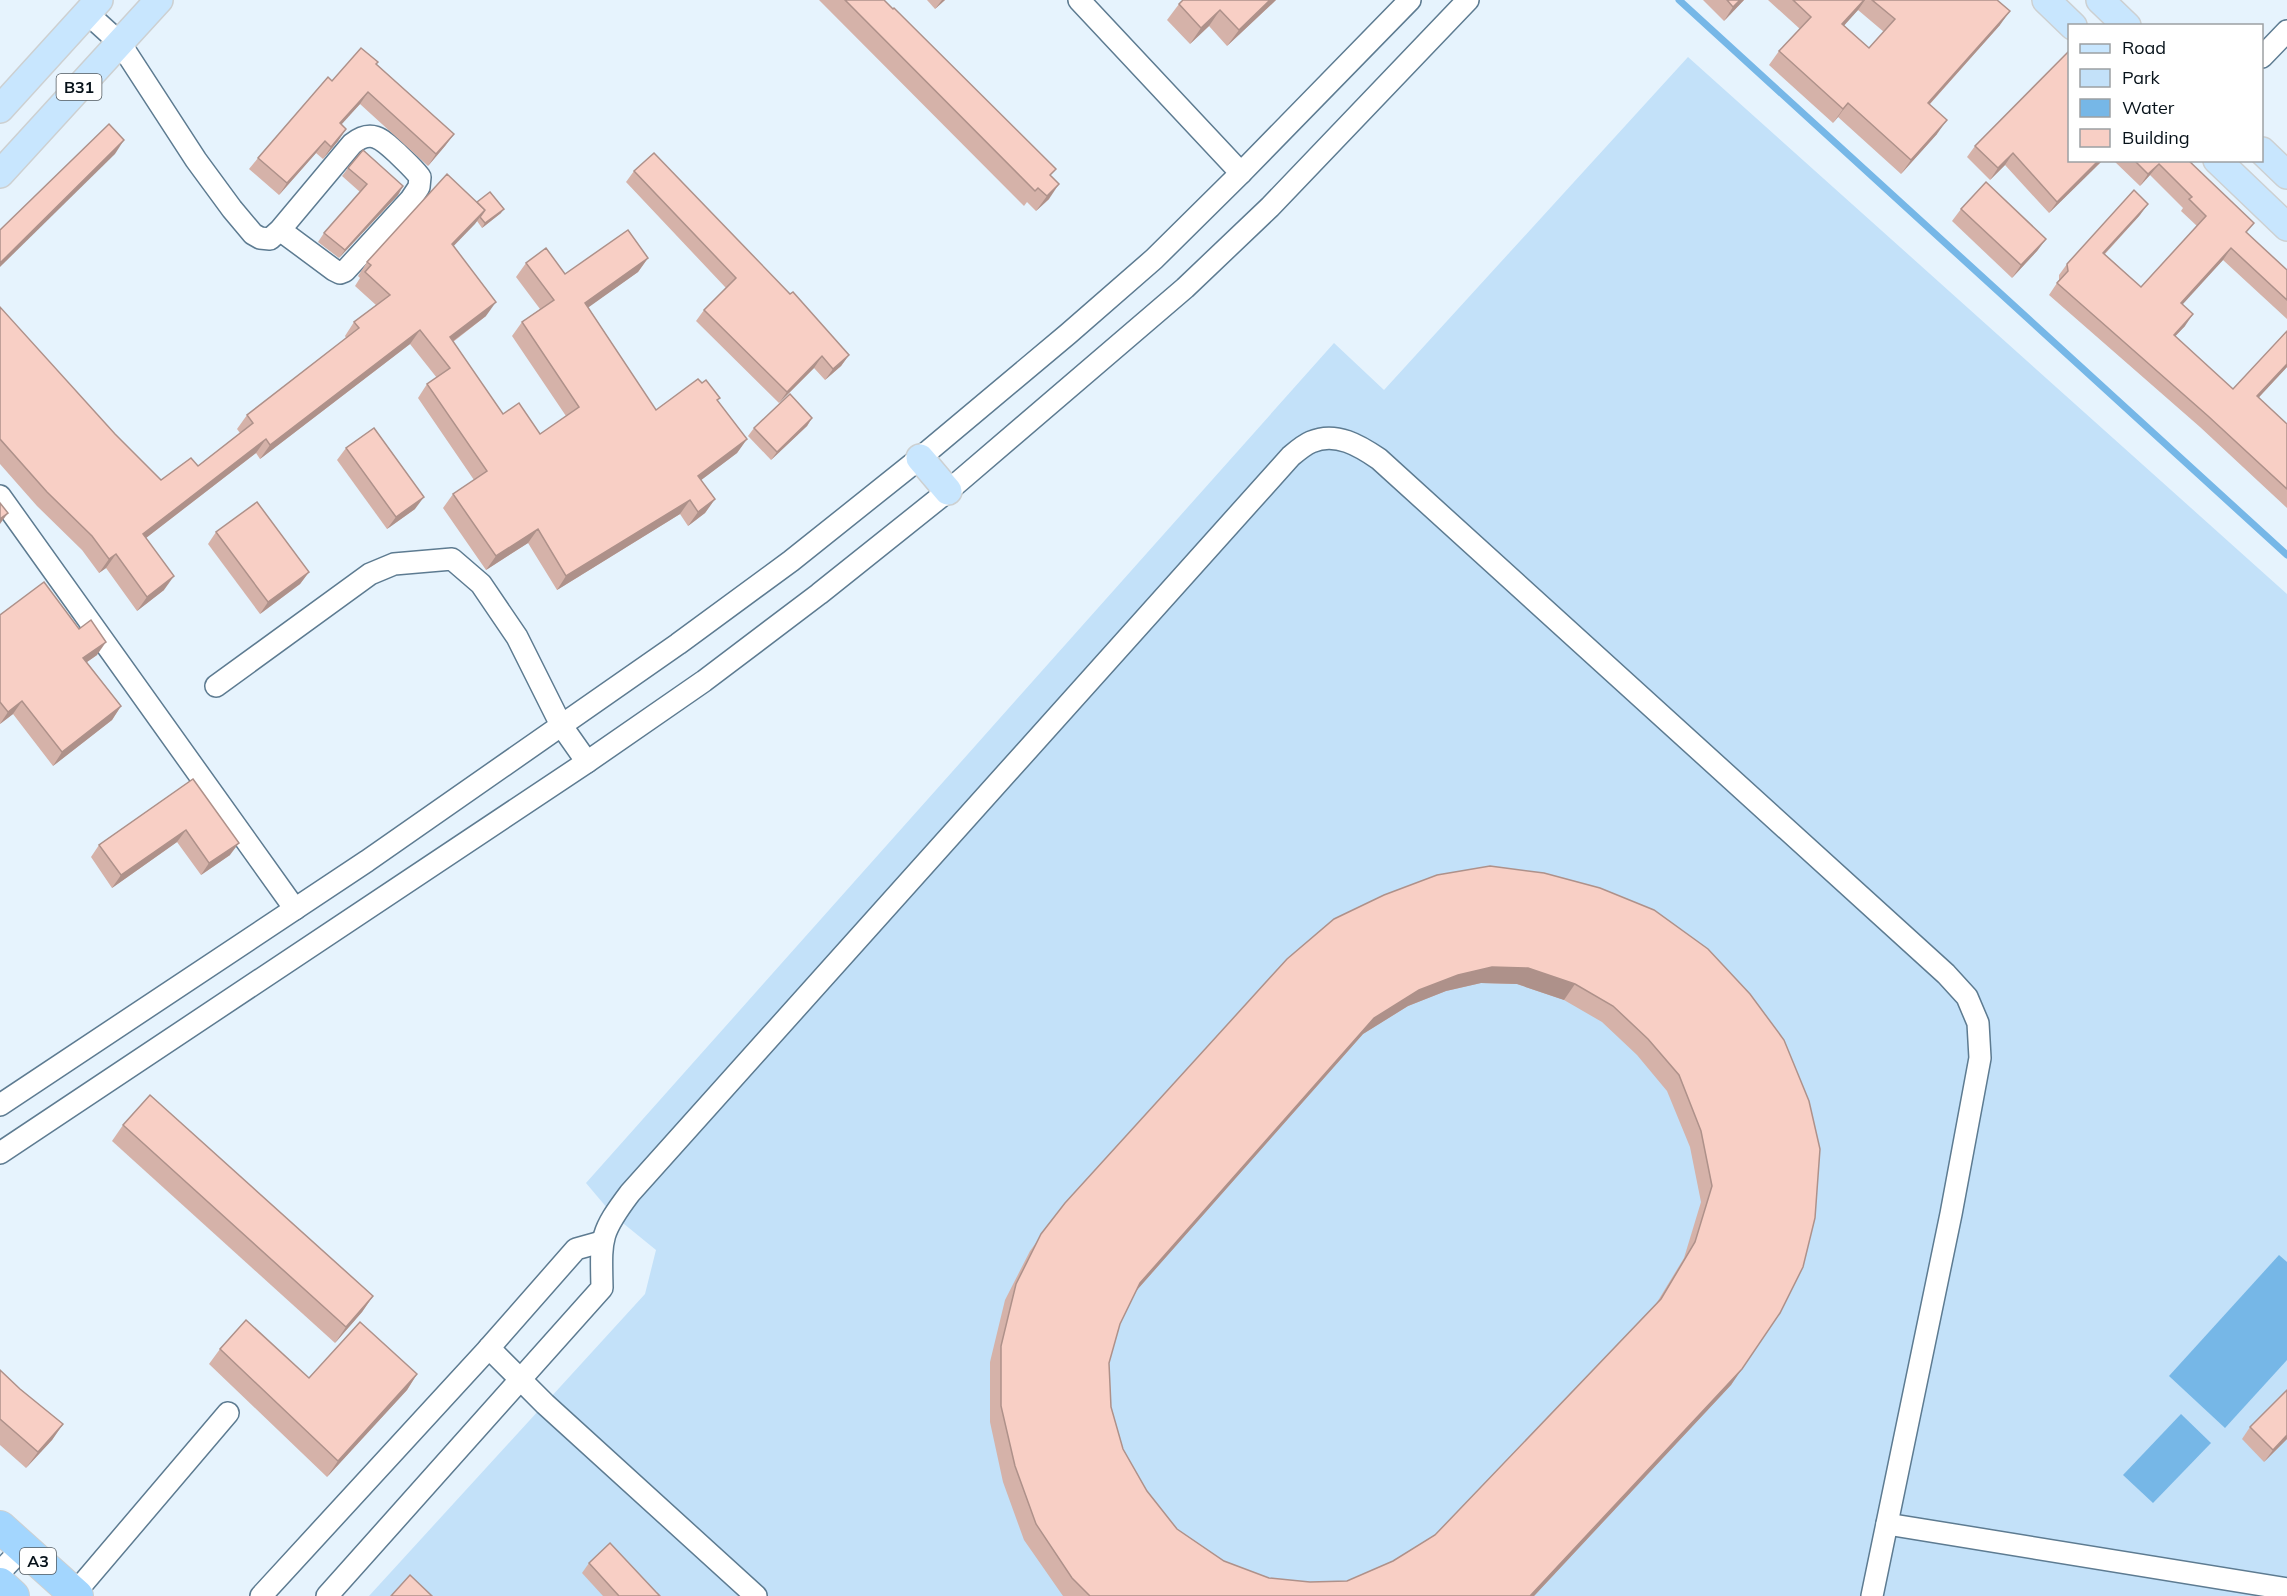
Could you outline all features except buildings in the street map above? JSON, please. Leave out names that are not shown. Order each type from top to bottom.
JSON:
[{"type":"highway","name":"A3","points":[[0,1527],[75,1595]]},
{"type":"highway","name":"A3","points":[[0,1584],[13,1596]]},
{"type":"main road","name":"B31","points":[[0,174],[159,0]]},
{"type":"main road","points":[[2046,0],[2071,24]]},
{"type":"main road","points":[[2100,0],[2125,24]]},
{"type":"main road","name":"B31","points":[[0,109],[93,7]]},
{"type":"main road","points":[[2263,152],[2287,175]]},
{"type":"main road","points":[[2219,162],[2287,227]]},
{"type":"main road","points":[[920,458],[948,491]]},
{"type":"street","points":[[1079,0],[1241,173]]},
{"type":"street","points":[[0,1105],[295,909],[678,644],[791,561],[920,458],[1154,259],[1410,0]]},
{"type":"street","points":[[0,1153],[587,762],[704,681],[819,594],[948,491],[1185,288],[1270,207],[1468,0]]},
{"type":"street","points":[[93,7],[120,43],[196,160],[232,209],[253,234],[260,238],[270,239],[280,230],[360,137],[370,136],[382,139],[420,177],[419,187],[411,199],[345,272],[340,273],[334,270],[280,230]]},
{"type":"street","points":[[2263,56],[2287,31]]},
{"type":"street","points":[[327,1596],[602,1288],[601,1242],[613,1215],[630,1193],[1291,456],[1312,441],[1334,439],[1356,443],[1379,459],[1946,974],[1967,997],[1978,1023],[1980,1058],[1951,1215],[1872,1596]]},
{"type":"street","points":[[0,496],[295,909]]},
{"type":"street","points":[[216,686],[370,574],[394,564],[452,559],[481,584],[518,637],[561,725],[587,762]]},
{"type":"street","points":[[261,1596],[489,1348],[576,1249],[601,1242]]},
{"type":"street","points":[[489,1348],[756,1596]]},
{"type":"street","points":[[75,1595],[228,1413]]},
{"type":"street","points":[[1887,1524],[2287,1589]]},
{"type":"street","points":[[0,1572],[23,1548]]},
{"type":"green space","points":[[1688,57],[2287,594],[2287,1596],[369,1596],[645,1294],[656,1250],[613,1215],[586,1183],[1334,343],[1384,390]]},
{"type":"water","points":[[2279,1255],[2287,1262],[2287,1360],[2225,1428],[2169,1376]]},
{"type":"water","points":[[2181,1414],[2211,1443],[2153,1503],[2123,1475]]},
{"type":"waterway","points":[[1679,0],[2287,555]]}]
